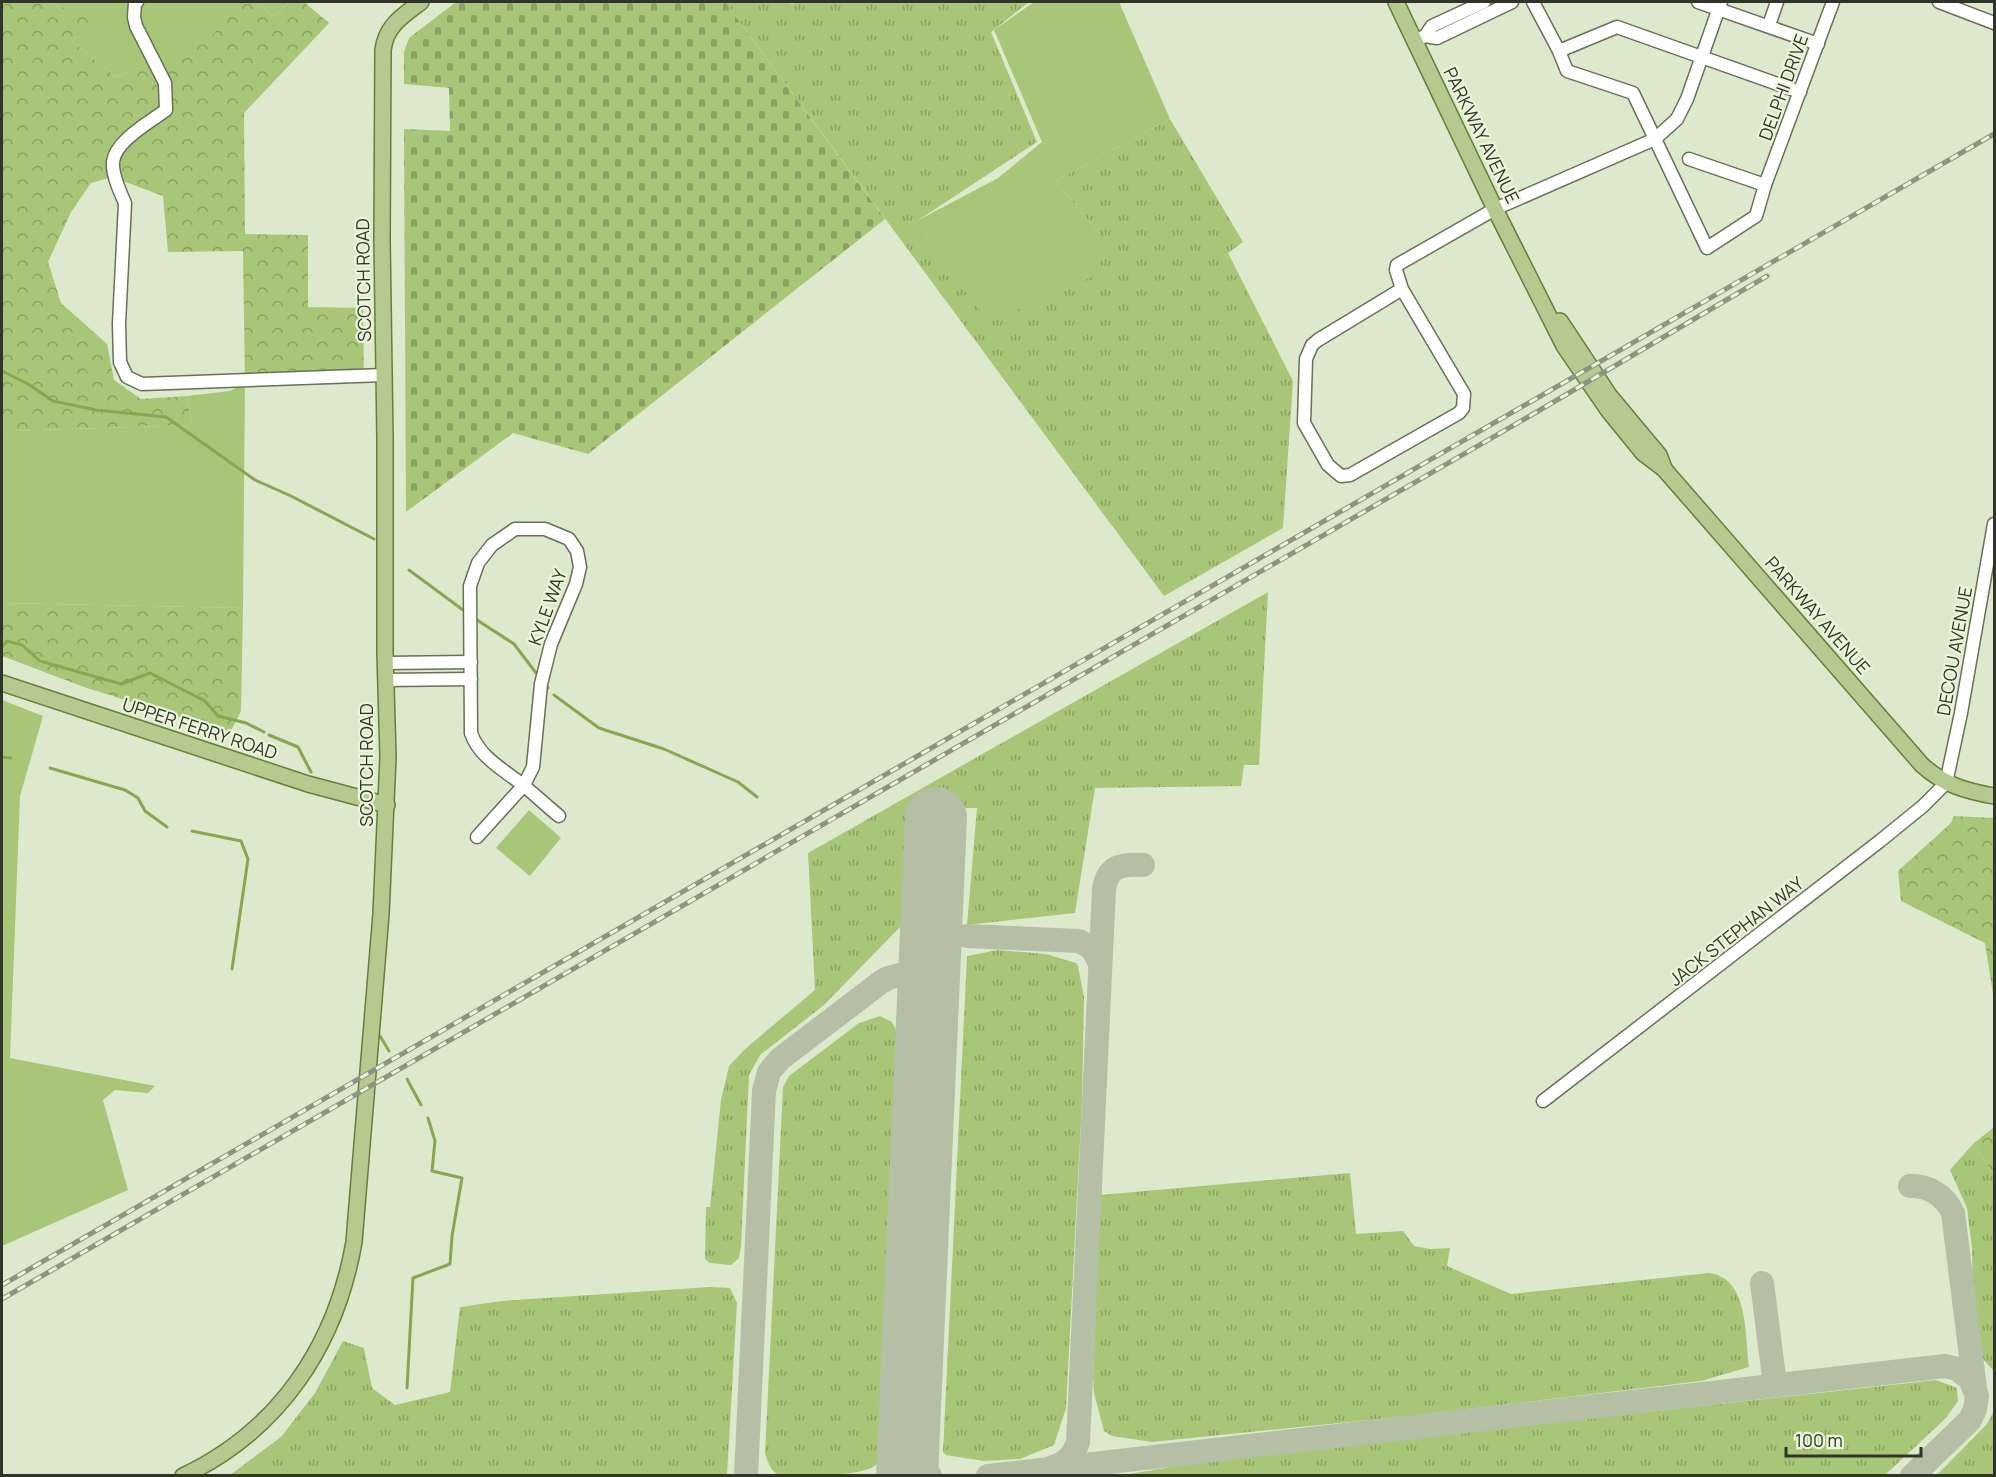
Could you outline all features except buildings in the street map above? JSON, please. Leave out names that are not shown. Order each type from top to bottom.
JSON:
[{"type":"main road","name":"SCOTCH ROAD","points":[[183,1476],[239,1442],[278,1406],[294,1386],[314,1357],[334,1318],[343,1293],[354,1242],[381,914],[387,805],[382,239],[384,40],[393,23],[421,2]]},
{"type":"main road","name":"PARKWAY AVENUE","points":[[1396,2],[1420,38],[1495,209],[1556,332],[1591,387],[1643,453],[1664,469],[1922,765],[1946,783],[1968,792],[1995,796]]},
{"type":"main road","name":"UPPER FERRY ROAD","points":[[2,683],[308,784],[387,805]]},
{"type":"street","points":[[137,2],[134,18],[136,26],[165,83],[166,110],[120,144],[113,162],[125,203],[119,324],[120,362],[127,377],[142,384],[384,375]]},
{"type":"street","points":[[1420,38],[1432,26],[1484,2]]},
{"type":"street","points":[[1420,38],[1437,38],[1512,2]]},
{"type":"street","points":[[1533,2],[1567,71],[1633,93],[1655,139]]},
{"type":"street","points":[[1698,2],[1721,5],[1818,44]]},
{"type":"street","points":[[1769,26],[1777,2]]},
{"type":"street","name":"DELPHI DRIVE","points":[[1655,139],[1707,248],[1756,216],[1765,185],[1833,2]]},
{"type":"street","points":[[1939,2],[1995,22]]},
{"type":"street","points":[[1402,289],[1318,340],[1308,352],[1304,423],[1328,465],[1341,476],[1350,475],[1459,413],[1463,408],[1464,394],[1402,289],[1396,270],[1397,264],[1495,209],[1655,139],[1677,119],[1687,99],[1721,5]]},
{"type":"street","points":[[1559,51],[1617,27],[1800,92]]},
{"type":"street","points":[[1689,159],[1765,185]]},
{"type":"street","name":"DECOU AVENUE","points":[[1946,783],[1995,524]]},
{"type":"street","name":"KYLE WAY","points":[[477,837],[524,785],[532,766],[540,684],[551,644],[576,584],[580,567],[577,551],[569,539],[545,529],[515,529],[492,545],[478,563],[470,586],[471,734],[474,744],[482,753],[524,785],[559,816]]},
{"type":"street","points":[[385,663],[471,662]]},
{"type":"street","points":[[386,680],[471,679]]},
{"type":"street","name":"JACK STEPHAN WAY","points":[[1543,1101],[1871,849],[1923,806],[1946,783]]},
{"type":"green space","points":[[2,2],[50,2],[107,19],[72,41],[116,77],[206,42],[241,2],[256,2],[274,17],[289,2],[304,2],[329,23],[244,113],[245,234],[308,235],[308,307],[363,308],[364,382],[245,383],[243,251],[168,252],[163,196],[112,177],[91,183],[71,212],[48,262],[61,303],[107,344],[114,380],[141,399],[187,396],[192,425],[10,431],[2,438]]},
{"type":"green space","points":[[50,2],[241,2],[207,42],[116,77],[72,41],[106,19]]},
{"type":"green space","points":[[256,2],[289,2],[274,17]]},
{"type":"green space","points":[[456,2],[725,2],[885,219],[588,454],[513,433],[406,512],[404,129],[450,131],[449,88],[404,84],[404,52],[409,38]]},
{"type":"green space","points":[[725,2],[787,2],[793,4],[795,2],[1029,2],[991,32],[1037,142],[914,223],[1099,233],[1055,181],[1170,119],[1243,242],[1228,253],[1293,381],[1283,528],[1164,596]]},
{"type":"green space","points":[[1034,2],[1119,2],[1170,119],[1055,181],[1099,233],[1101,273],[989,322],[913,223],[998,178],[1042,142],[994,30]]},
{"type":"green space","points":[[245,383],[243,608],[2,603],[2,438],[10,431],[192,425],[187,396],[230,391]]},
{"type":"green space","points":[[1268,592],[1259,765],[1244,765],[1241,786],[1095,788],[1075,913],[967,925],[977,808],[909,809],[905,922],[824,1005],[760,1055],[749,1075],[739,1258],[731,1265],[710,1263],[705,1259],[706,1207],[710,1207],[721,1100],[729,1066],[745,1049],[815,990],[808,853]]},
{"type":"green space","points":[[2,603],[243,608],[241,711],[230,733],[84,687],[2,656]]},
{"type":"green space","points":[[2,700],[43,716],[20,796],[10,1058],[155,1086],[148,1093],[115,1090],[103,1100],[128,1190],[2,1246]]},
{"type":"green space","points":[[529,810],[561,838],[530,876],[496,848]]},
{"type":"green space","points":[[1954,816],[1994,818],[1994,1001],[1985,943],[1901,901],[1898,871],[1951,823]]},
{"type":"green space","points":[[998,950],[1046,954],[1076,963],[1078,966],[1084,997],[1082,1102],[1066,1408],[1054,1445],[1020,1459],[984,1461],[946,1455],[943,1452],[967,956]]},
{"type":"green space","points":[[880,1016],[892,1022],[900,1038],[881,1456],[876,1465],[858,1472],[830,1475],[779,1475],[772,1469],[765,1454],[783,1087],[789,1076],[859,1023]]},
{"type":"green space","points":[[1994,1127],[1994,1174],[1973,1144]]},
{"type":"green space","points":[[1973,1144],[1994,1174],[1994,1379],[1993,1370],[1974,1349],[1972,1248],[1967,1208],[1950,1170]]},
{"type":"green space","points":[[1350,1173],[1356,1234],[1403,1231],[1414,1246],[1431,1249],[1450,1248],[1447,1266],[1511,1294],[1709,1273],[1722,1277],[1732,1285],[1742,1310],[1749,1367],[1701,1381],[1409,1416],[1152,1442],[1112,1436],[1104,1431],[1094,1393],[1093,1378],[1100,1195]]},
{"type":"green space","points":[[710,1287],[730,1288],[737,1303],[727,1475],[230,1475],[281,1437],[315,1393],[343,1341],[364,1348],[372,1388],[395,1405],[450,1392],[460,1307],[502,1301]]},
{"type":"green space","points":[[1936,1380],[1957,1388],[1958,1401],[1946,1418],[1885,1475],[1124,1475],[1211,1460]]},
{"type":"green space","points":[[1994,1411],[1994,1475],[1937,1475],[1987,1424]]},
{"type":"waterway","points":[[2,371],[28,384],[53,401],[96,410],[166,417],[255,480],[374,539]]},
{"type":"waterway","points":[[409,570],[463,610]]},
{"type":"waterway","points":[[477,620],[514,644],[536,673]]},
{"type":"waterway","points":[[2,647],[7,641],[22,645],[40,661],[121,684],[150,673],[205,701],[218,716],[246,723],[264,732]]},
{"type":"waterway","points":[[554,695],[599,728],[664,749],[738,782],[757,797]]},
{"type":"waterway","points":[[269,735],[298,747],[311,772]]},
{"type":"waterway","points":[[2,757],[11,758]]},
{"type":"waterway","points":[[50,768],[125,790],[138,798],[145,811],[167,827]]},
{"type":"waterway","points":[[192,831],[241,841],[248,859],[232,969]]},
{"type":"waterway","points":[[380,1036],[389,1051]]},
{"type":"waterway","points":[[407,1079],[421,1105]]},
{"type":"waterway","points":[[407,1388],[413,1278],[450,1264],[452,1236],[462,1178],[432,1171],[435,1141],[428,1118]]},
{"type":"taxiway","points":[[1051,1468],[1068,1459],[1078,1442],[1104,889],[1109,875],[1117,868],[1143,865]]},
{"type":"taxiway","points":[[967,936],[1079,941],[1092,948],[1100,963]]},
{"type":"taxiway","points":[[746,1476],[764,1091],[769,1072],[780,1059],[881,982],[903,974]]},
{"type":"taxiway","points":[[1910,1186],[1924,1187],[1936,1193],[1946,1201],[1953,1213],[1975,1388]]},
{"type":"taxiway","points":[[1762,1283],[1775,1385]]},
{"type":"taxiway","points":[[988,1476],[1945,1366],[1957,1369],[1970,1379],[1977,1396],[1975,1409],[1970,1420],[1912,1476]]},
{"type":"taxiway","points":[[910,1414],[916,1456],[930,1476]]},
{"type":"taxiway","points":[[892,1476],[904,1464],[909,1437]]},
{"type":"runway","points":[[907,1476],[936,818]]},
{"type":"railway","points":[[2,1285],[1994,134]]},
{"type":"railway","points":[[2,1299],[1540,410],[1767,276]]}]
